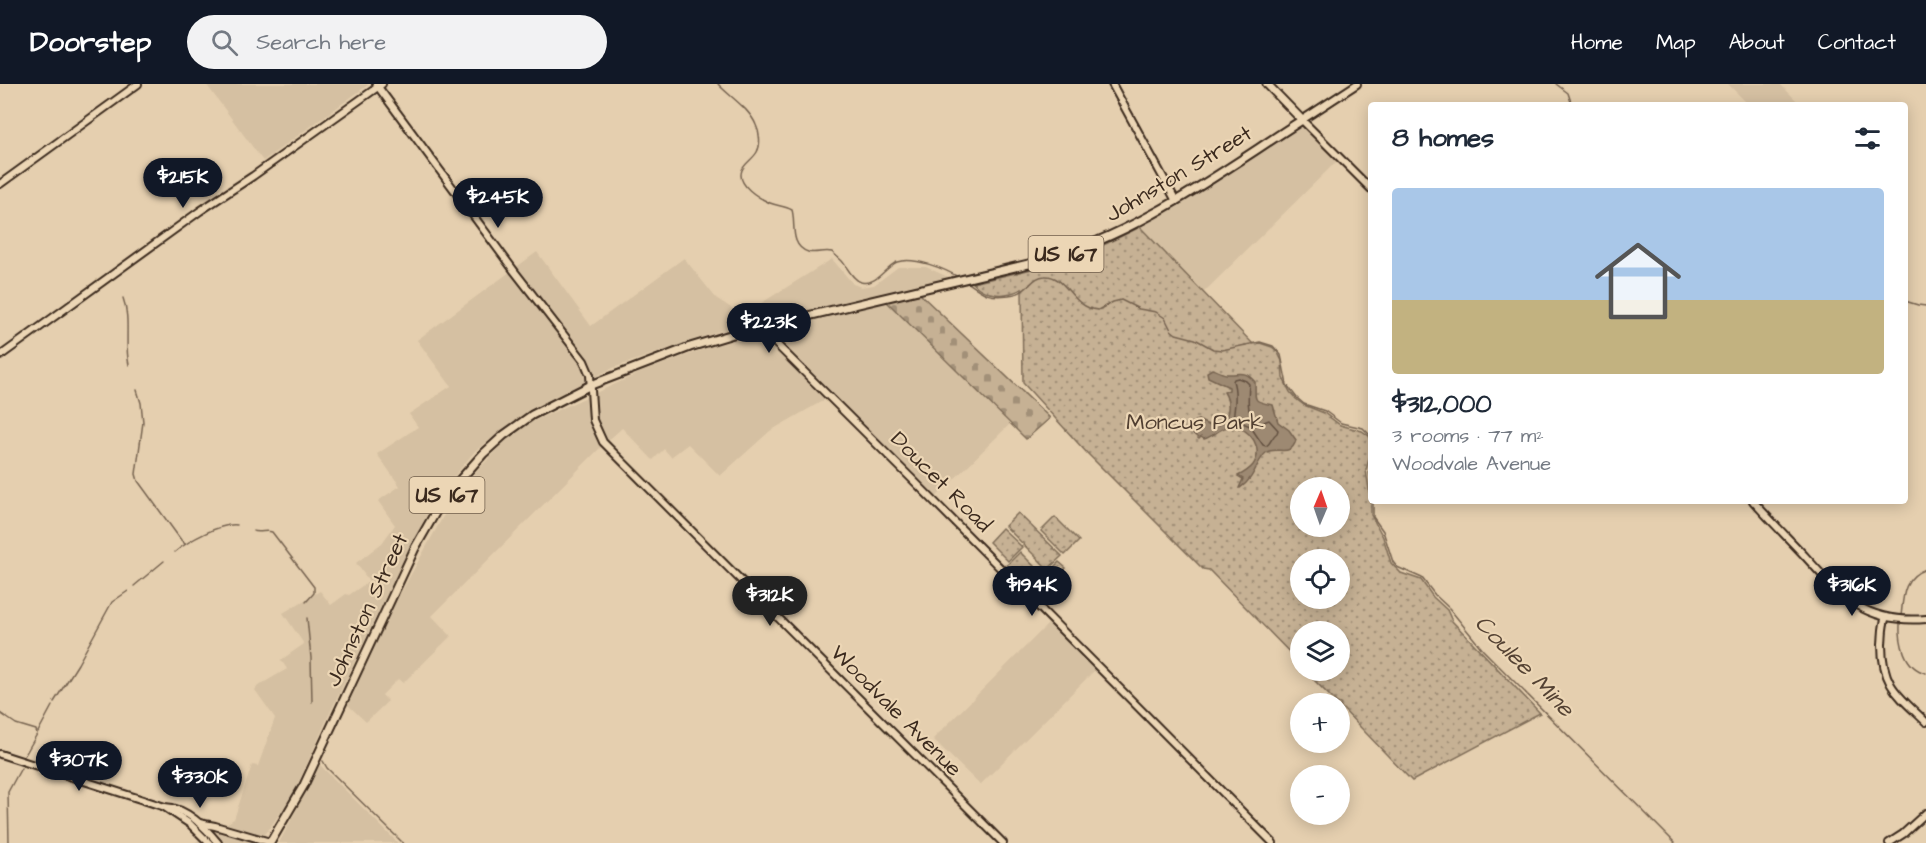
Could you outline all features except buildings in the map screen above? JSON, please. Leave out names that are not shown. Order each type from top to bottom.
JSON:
[{"type":"main road","points":[[1267,84],[1302,120]]},
{"type":"main road","name":"Johnston Street","points":[[270,843],[304,785],[415,548],[450,491],[474,463],[504,435],[542,409],[591,385],[737,332],[1067,254],[1123,231],[1176,201],[1302,120]]},
{"type":"street","points":[[0,184],[138,84]]},
{"type":"street","points":[[1112,84],[1176,201]]},
{"type":"street","name":"Johnston Street","points":[[1302,120],[1357,84]]},
{"type":"street","points":[[0,356],[379,85]]},
{"type":"street","name":"Woodvale Avenue","points":[[379,85],[515,272],[584,361],[590,375],[593,420],[603,442],[1003,843]]},
{"type":"street","points":[[1302,120],[1368,186]]},
{"type":"street","points":[[737,332],[742,322],[740,311]]},
{"type":"street","points":[[776,322],[772,331],[773,337],[823,387],[829,396]]},
{"type":"street","name":"Doucet Road","points":[[759,327],[1273,843]]},
{"type":"street","points":[[1756,504],[1846,599],[1864,610],[1889,617],[1926,620]]},
{"type":"street","points":[[1889,617],[1883,627],[1882,660],[1887,678],[1897,694],[1926,722]]},
{"type":"street","points":[[0,754],[173,808],[199,823],[218,843]]},
{"type":"street","points":[[165,807],[196,830],[209,843]]},
{"type":"street","points":[[1889,843],[1903,834],[1926,813]]},
{"type":"street","points":[[174,814],[182,815],[192,822],[215,826],[270,843]]},
{"type":"shaded area","points":[[206,84],[367,84],[368,85],[263,161]]},
{"type":"shaded area","points":[[1728,84],[1780,84],[1798,102],[1746,102]]},
{"type":"shaded area","points":[[1305,123],[1340,158],[1203,293],[1140,227],[1189,199]]},
{"type":"shaded area","points":[[537,252],[591,326],[684,258],[716,298],[742,315],[832,259],[853,284],[861,287],[874,285],[898,267],[926,267],[948,277],[720,331],[613,368],[530,409],[475,451],[434,501],[406,554],[293,795],[259,843],[194,843],[234,819],[252,765],[258,766],[275,718],[255,690],[287,669],[281,660],[304,644],[283,613],[320,591],[331,605],[369,581],[356,563],[382,543],[395,525],[378,501],[400,486],[377,454],[418,427],[409,414],[451,386],[417,340]]},
{"type":"shaded area","points":[[886,301],[1010,424],[932,501],[826,399],[770,431],[720,476],[688,444],[671,457],[664,449],[653,460],[622,428],[432,616],[451,636],[403,683],[398,679],[382,695],[388,701],[366,722],[348,705],[394,605],[455,495],[502,444],[525,425],[644,371],[712,346]]},
{"type":"shaded area","points":[[1049,623],[1095,670],[980,785],[933,739]]},
{"type":"shaded area","points":[[320,765],[398,843],[279,843]]},
{"type":"green space","name":"Moncus Park","points":[[1140,227],[1253,344],[1260,343],[1277,351],[1282,361],[1283,378],[1296,399],[1324,413],[1340,425],[1362,431],[1368,435],[1366,470],[1368,504],[1371,504],[1371,515],[1383,537],[1391,563],[1401,573],[1421,580],[1433,597],[1447,610],[1452,621],[1540,713],[1412,781],[1350,716],[1350,693],[1327,693],[1315,681],[1350,681],[1350,621],[1290,621],[1290,653],[1209,570],[1203,569],[1087,453],[1023,383],[1022,289],[996,294],[984,291],[973,283],[1053,264],[1089,252]]},
{"type":"green space","points":[[920,294],[1050,418],[1026,439],[886,301]]},
{"type":"green space","points":[[1018,513],[1062,556],[1048,569],[1005,526]]},
{"type":"green space","points":[[1055,517],[1079,541],[1065,555],[1041,531]]},
{"type":"green space","points":[[1002,528],[1022,547],[1008,561],[989,542]]},
{"type":"green space","points":[[1020,552],[1046,575],[1059,562],[1066,568],[1038,595],[1006,566]]},
{"type":"water","points":[[1212,369],[1225,374],[1245,374],[1251,378],[1255,382],[1256,399],[1273,405],[1278,422],[1289,430],[1296,440],[1291,449],[1271,451],[1263,455],[1249,479],[1240,488],[1243,479],[1238,476],[1250,468],[1256,459],[1256,446],[1250,435],[1239,428],[1229,427],[1208,438],[1199,439],[1187,428],[1195,427],[1195,421],[1198,420],[1212,426],[1218,425],[1226,418],[1228,402],[1224,392],[1229,390],[1229,387],[1208,377],[1207,372]]},
{"type":"waterway","name":"Coulee Mine","points":[[718,84],[749,113],[758,132],[758,149],[742,170],[742,181],[760,198],[792,210],[794,234],[802,249],[808,252],[832,252],[861,282],[871,281],[893,264],[904,261],[929,264],[960,278]]},
{"type":"waterway","points":[[1556,84],[1568,93],[1571,102]]},
{"type":"waterway","name":"Coulee Mine","points":[[967,282],[986,294],[1002,296],[1019,293],[1041,276],[1052,277],[1059,281],[1081,304],[1089,308],[1098,310],[1121,300],[1139,309],[1156,312],[1165,318],[1171,330],[1176,334],[1195,339],[1213,349],[1222,350],[1260,342],[1273,346],[1281,355],[1287,385],[1297,398],[1304,404],[1325,411],[1341,423],[1363,428],[1368,433]]},
{"type":"waterway","points":[[123,298],[127,314],[129,365]]},
{"type":"waterway","points":[[1908,302],[1926,306]]},
{"type":"waterway","points":[[137,390],[143,422],[136,474],[138,481],[185,544]]},
{"type":"waterway","name":"Coulee Mine","points":[[1373,504],[1373,517],[1383,531],[1393,562],[1397,567],[1422,578],[1483,650],[1675,843]]},
{"type":"waterway","points":[[175,552],[213,530],[237,525]]},
{"type":"waterway","points":[[253,531],[272,532],[314,587],[314,593],[306,602]]},
{"type":"waterway","points":[[134,586],[164,561]]},
{"type":"waterway","points":[[1901,617],[1904,595],[1909,582],[1918,572],[1926,569]]},
{"type":"waterway","points":[[54,702],[112,602],[128,591]]},
{"type":"waterway","points":[[307,618],[312,702]]},
{"type":"waterway","points":[[1900,622],[1904,653],[1913,666],[1926,673]]},
{"type":"waterway","points":[[38,732],[52,706]]},
{"type":"waterway","points":[[0,713],[16,724],[36,730],[37,734],[25,755]]},
{"type":"waterway","points":[[323,761],[327,768],[403,843]]},
{"type":"waterway","points":[[9,843],[8,792],[21,768]]}]
